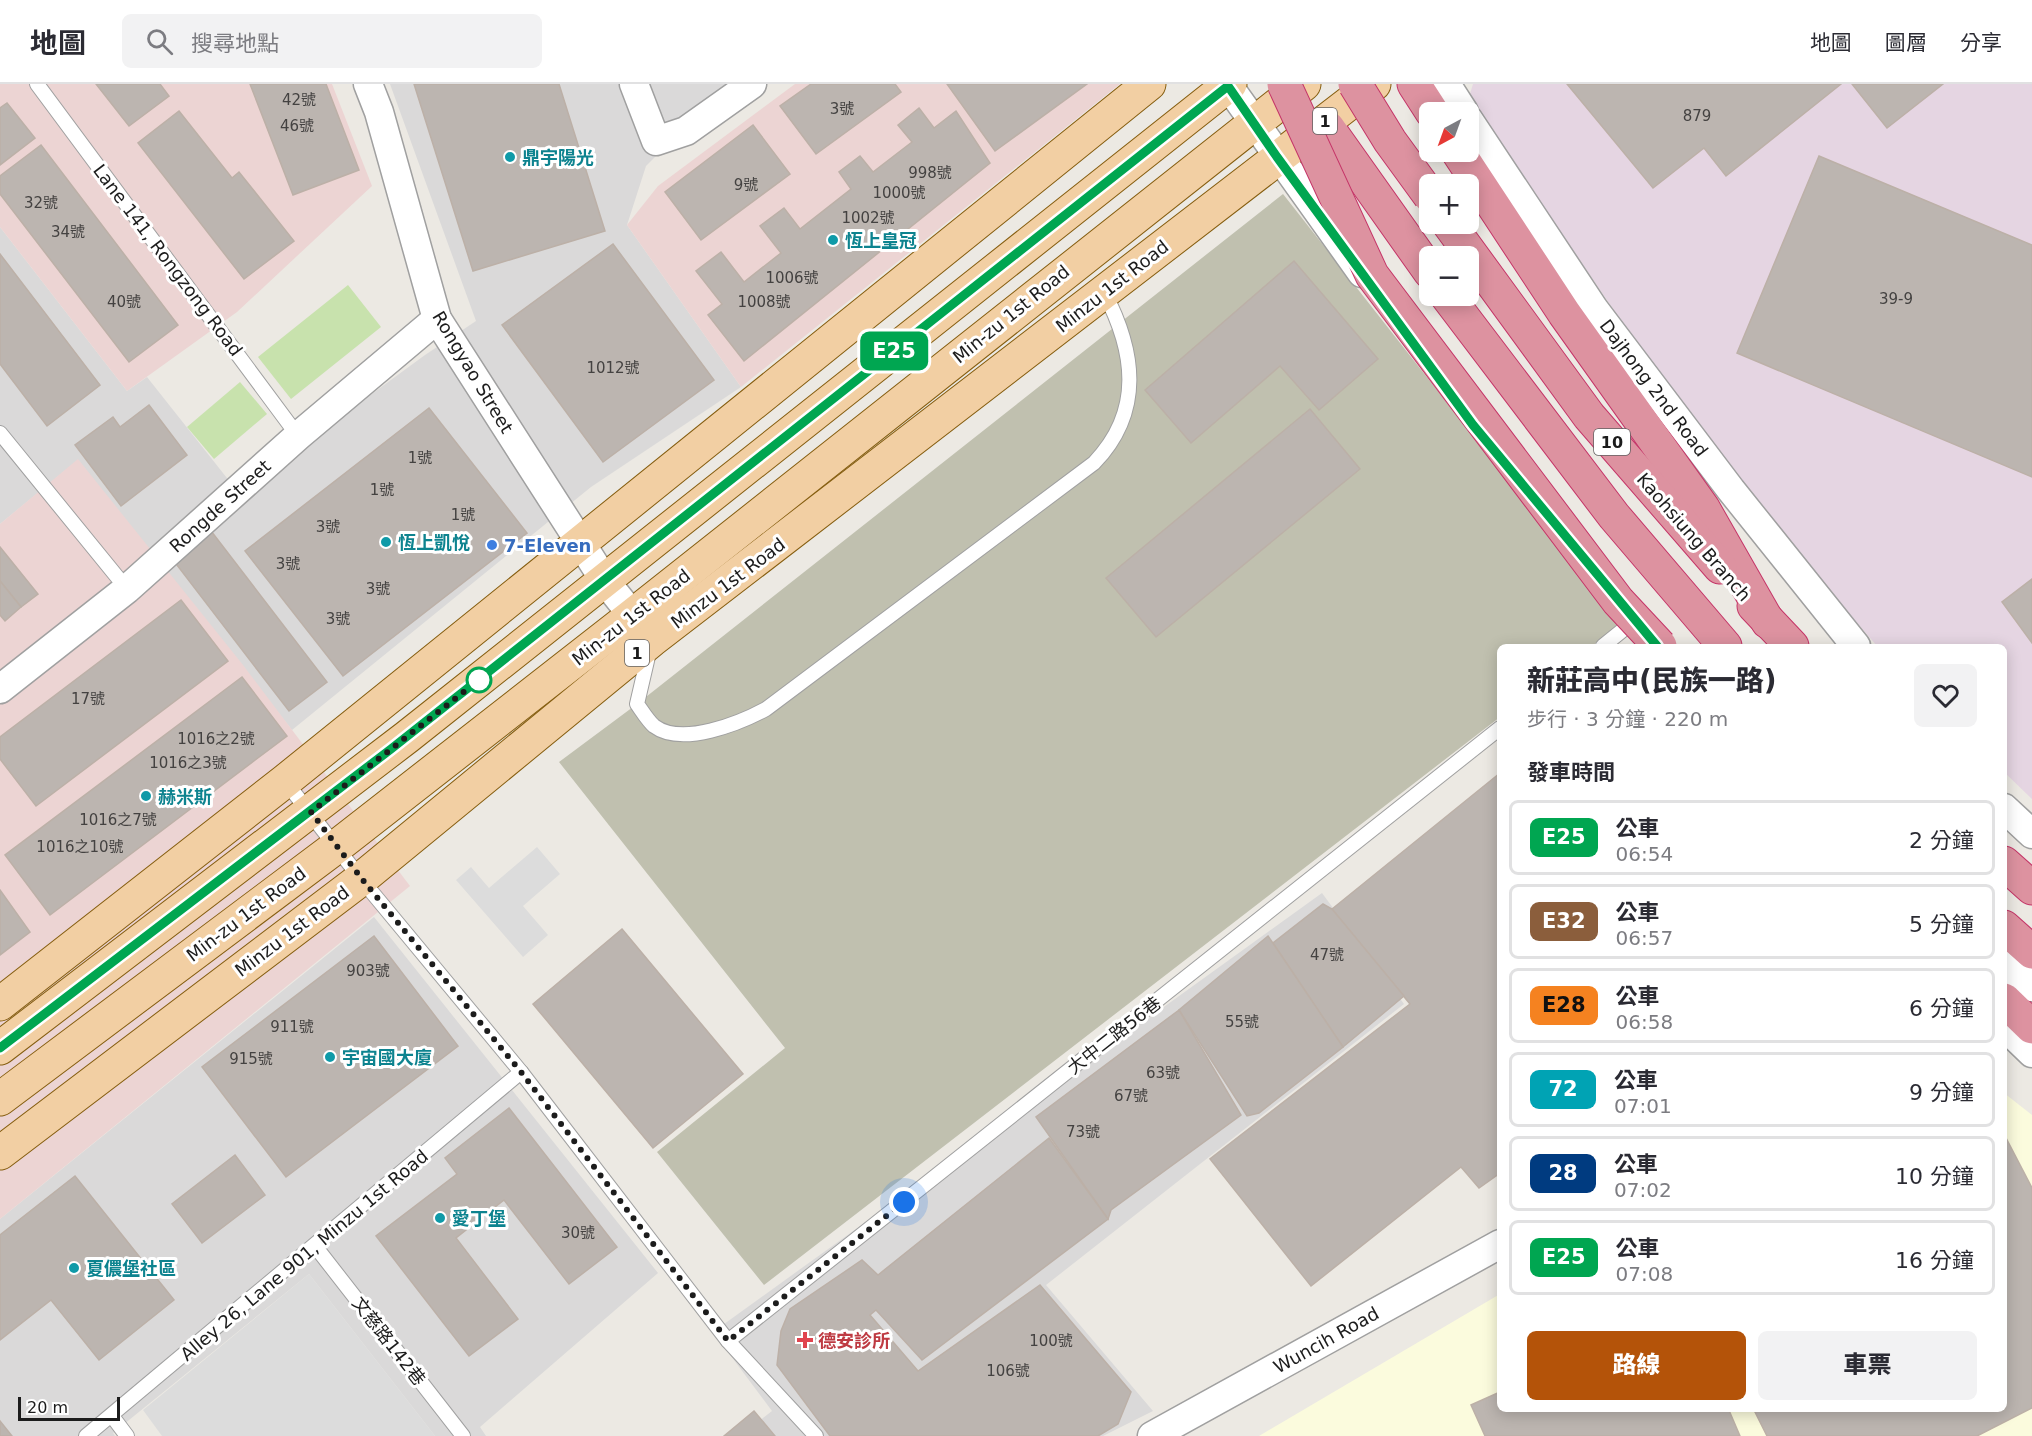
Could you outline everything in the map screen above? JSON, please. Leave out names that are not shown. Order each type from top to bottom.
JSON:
[{"type":"highway","points":[[1284,84],[1372,275],[1618,601],[1657,644]]},
{"type":"highway","points":[[1299,84],[1419,256]]},
{"type":"highway","points":[[1355,84],[1390,141],[1419,181]]},
{"type":"highway","points":[[1414,84],[1426,102]]},
{"type":"highway","points":[[1465,162],[1563,313],[1703,508],[1768,622]]},
{"type":"highway","name":"Kaohsiung Branch","points":[[1456,234],[1589,416],[1768,622],[1790,644]]},
{"type":"highway","name":"10","points":[[1455,306],[1614,516],[1723,644]]},
{"type":"highway","points":[[2007,866],[2032,888]]},
{"type":"highway","points":[[2007,930],[2032,952]]},
{"type":"highway","points":[[2007,1003],[2032,1027]]},
{"type":"main road","points":[[0,1004],[285,781],[1149,84]]},
{"type":"main road","points":[[0,1048],[311,812],[1229,84]]},
{"type":"main road","name":"1","points":[[1252,123],[1304,84]]},
{"type":"main road","name":"Minzu 1st Road","points":[[0,1153],[362,879],[643,628],[1104,292],[1374,84]]},
{"type":"main road","name":"Min-zu 1st Road","points":[[0,1099],[336,847],[643,628],[1252,123]]},
{"type":"street","name":"Rongyao Street","points":[[368,84],[379,112],[437,319],[605,581],[643,628]]},
{"type":"street","points":[[634,84],[656,141],[686,132],[752,84]]},
{"type":"street","points":[[1229,84],[1252,123],[1473,425],[1635,621],[1657,644]]},
{"type":"street","points":[[1446,84],[1458,102]]},
{"type":"street","name":"Dajhong 2nd Road","points":[[1479,136],[1594,309],[1731,490],[1854,644]]},
{"type":"street","name":"Rongde Street","points":[[0,689],[127,589],[298,436],[437,319]]},
{"type":"street","points":[[2007,811],[2032,834]]},
{"type":"street","points":[[2007,966],[2032,987]]},
{"type":"street","points":[[2007,1029],[2032,1053]]},
{"type":"street","name":"Wuncih Road","points":[[1152,1436],[1497,1246]]},
{"type":"lane","name":"Lane 141, Rongzong Road","points":[[37,84],[298,436]]},
{"type":"lane","points":[[643,628],[637,704],[654,726],[666,731],[709,732],[738,724],[766,709],[1094,463],[1108,449],[1118,432],[1127,408],[1131,369],[1120,322],[1104,292]]},
{"type":"lane","points":[[0,433],[127,589]]},
{"type":"lane","points":[[1606,644],[1635,621]]},
{"type":"lane","name":"大中二路56巷","points":[[728,1341],[1497,730]]},
{"type":"lane","points":[[285,781],[336,847],[521,1072],[728,1341],[816,1436]]},
{"type":"lane","name":"Alley 26, Lane 901, Minzu 1st Road","points":[[86,1436],[521,1072]]},
{"type":"lane","name":"文慈路142巷","points":[[315,1246],[463,1436]]},
{"type":"lane","points":[[111,1416],[127,1436]]},
{"type":"shaded area","points":[[0,84],[332,84],[372,186],[237,312],[127,391],[0,227]]},
{"type":"shaded area","points":[[390,84],[728,84],[646,166],[627,225],[741,387],[591,487],[292,730],[78,460],[0,524],[0,227],[127,391],[147,377],[238,492],[425,355],[476,321]]},
{"type":"shaded area","points":[[795,84],[1120,84],[741,387],[627,225],[658,186]]},
{"type":"shaded area","points":[[1473,84],[2032,84],[2032,799],[2007,775],[2007,644],[1875,644],[1714,458],[1479,112],[1479,102],[1472,102],[1469,97]]},
{"type":"shaded area","points":[[1283,194],[1621,624],[1595,644],[1497,644],[1497,719],[764,1285],[657,1152],[785,1048],[559,762],[637,704]]},
{"type":"shaded area","points":[[78,459],[243,665],[410,886],[0,1219],[0,524]]},
{"type":"shaded area","points":[[537,847],[560,874],[523,906],[548,935],[523,957],[456,880],[471,867],[489,888]]},
{"type":"shaded area","points":[[1322,893],[1404,1004],[1046,1285],[1153,1411],[1103,1436],[740,1436],[772,1411],[713,1332]]},
{"type":"shaded area","points":[[374,917],[658,1273],[480,1427],[486,1436],[435,1436],[309,1274],[113,1433],[115,1436],[0,1436],[0,1219]]},
{"type":"shaded area","points":[[2007,1095],[2032,1115],[2032,1436],[1259,1436],[1497,1296],[1497,1412],[2007,1412]]},
{"type":"shaded area","points":[[309,1274],[435,1436],[162,1436],[143,1410]]},
{"type":"green space","points":[[348,285],[381,327],[291,399],[258,357]]},
{"type":"green space","points":[[240,382],[267,414],[214,459],[187,427]]},
{"type":"building","points":[[96,84],[160,84],[169,96],[129,126]]},
{"type":"building","points":[[250,84],[326,84],[359,170],[293,195]]},
{"type":"building","name":"鼎宇陽光","points":[[414,84],[559,84],[605,231],[473,271]]},
{"type":"building","points":[[811,84],[895,84],[901,92],[816,154],[780,106]]},
{"type":"building","points":[[947,84],[1087,84],[995,151]]},
{"type":"building","points":[[1567,84],[1841,84],[1726,176],[1704,148],[1653,188]]},
{"type":"building","points":[[1852,84],[1943,84],[1887,128]]},
{"type":"building","points":[[7,103],[35,138],[0,165],[0,108]]},
{"type":"building","name":"恆上皇冠","points":[[919,108],[934,128],[956,111],[990,163],[744,361],[708,315],[722,304],[696,271],[721,252],[744,282],[781,253],[760,226],[784,208],[800,229],[851,189],[839,172],[860,156],[873,172],[912,142],[898,125]]},
{"type":"building","points":[[179,111],[232,178],[239,172],[294,241],[244,279],[138,143]]},
{"type":"building","points":[[753,125],[790,174],[701,240],[665,192]]},
{"type":"building","points":[[41,145],[178,325],[129,362],[0,194],[0,176]]},
{"type":"building","points":[[1819,156],[2032,245],[2032,477],[1737,353]]},
{"type":"building","points":[[613,244],[714,380],[603,462],[502,325]]},
{"type":"building","points":[[0,254],[100,385],[47,426],[0,364]]},
{"type":"building","points":[[1294,261],[1378,359],[1319,410],[1280,366],[1191,443],[1145,390]]},
{"type":"building","points":[[149,405],[187,455],[121,506],[75,445],[113,417],[120,427]]},
{"type":"building","name":"恆上凱悅","points":[[429,408],[527,533],[343,676],[245,551]]},
{"type":"building","points":[[1310,409],[1360,469],[1156,637],[1106,578]]},
{"type":"building","points":[[208,527],[327,682],[289,711],[170,556]]},
{"type":"building","points":[[0,547],[38,594],[21,607],[0,581]]},
{"type":"building","points":[[2032,579],[2032,643],[2002,602]]},
{"type":"building","points":[[0,581],[21,607],[5,621],[0,615]]},
{"type":"building","points":[[181,600],[228,661],[36,806],[0,759],[0,737]]},
{"type":"building","name":"赫米斯","points":[[242,677],[287,736],[50,915],[5,855]]},
{"type":"building","points":[[1497,775],[1497,1175],[1479,1188],[1461,1167],[1311,1286],[1210,1159],[1410,1004],[1332,909]]},
{"type":"building","points":[[0,890],[30,932],[0,955]]},
{"type":"building","points":[[1323,904],[1332,909],[1404,996],[1343,1047],[1273,943]]},
{"type":"building","points":[[622,929],[743,1074],[653,1148],[533,1004]]},
{"type":"building","name":"宇宙國大廈","points":[[374,936],[458,1046],[286,1177],[202,1067]]},
{"type":"building","points":[[1268,936],[1343,1047],[1259,1113],[1247,1116],[1179,1010]]},
{"type":"building","points":[[1179,1010],[1241,1115],[1111,1210],[1108,1219],[1036,1117]]},
{"type":"building","name":"愛丁堡","points":[[509,1108],[617,1247],[569,1284],[504,1200],[456,1238],[518,1319],[469,1356],[376,1236],[457,1174],[445,1158]]},
{"type":"building","points":[[1049,1138],[1108,1219],[922,1360],[876,1310],[870,1315],[918,1371],[1040,1285],[1131,1392],[1118,1424],[1098,1436],[830,1436],[777,1365],[781,1331],[790,1309],[862,1260],[878,1275]]},
{"type":"building","points":[[2007,1140],[2032,1188],[2032,1408],[1977,1436],[1767,1436],[1755,1412],[2007,1412]]},
{"type":"building","points":[[235,1155],[265,1195],[202,1243],[172,1204]]},
{"type":"building","name":"夏儂堡社區","points":[[75,1176],[174,1300],[99,1360],[51,1300],[0,1340],[0,1235]]},
{"type":"building","points":[[1497,1393],[1497,1412],[1730,1412],[1740,1436],[1485,1436],[1471,1405]]},
{"type":"building","points":[[754,1411],[775,1436],[724,1436]]},
{"type":"building","points":[[0,1421],[12,1436],[0,1436]]},
{"type":"bus line","name":"E25","points":[[0,1048],[311,812],[1228,86],[1252,123],[1473,425],[1655,644]]},
{"type":"place","name":"鼎宇陽光","points":[[510,157]]},
{"type":"place","name":"恆上皇冠","points":[[833,240]]},
{"type":"place","name":"恆上凱悅","points":[[386,542]]},
{"type":"place","name":"7-Eleven","points":[[492,545]]},
{"type":"place","name":"赫米斯","points":[[146,796]]},
{"type":"place","name":"宇宙國大廈","points":[[330,1057]]},
{"type":"place","name":"愛丁堡","points":[[440,1218]]},
{"type":"place","name":"夏儂堡社區","points":[[74,1268]]},
{"type":"place","name":"德安診所","points":[[805,1340]]},
{"type":"route","points":[[479,680],[484,676],[311,812],[336,847],[521,1072],[728,1341],[904,1202]]}]
